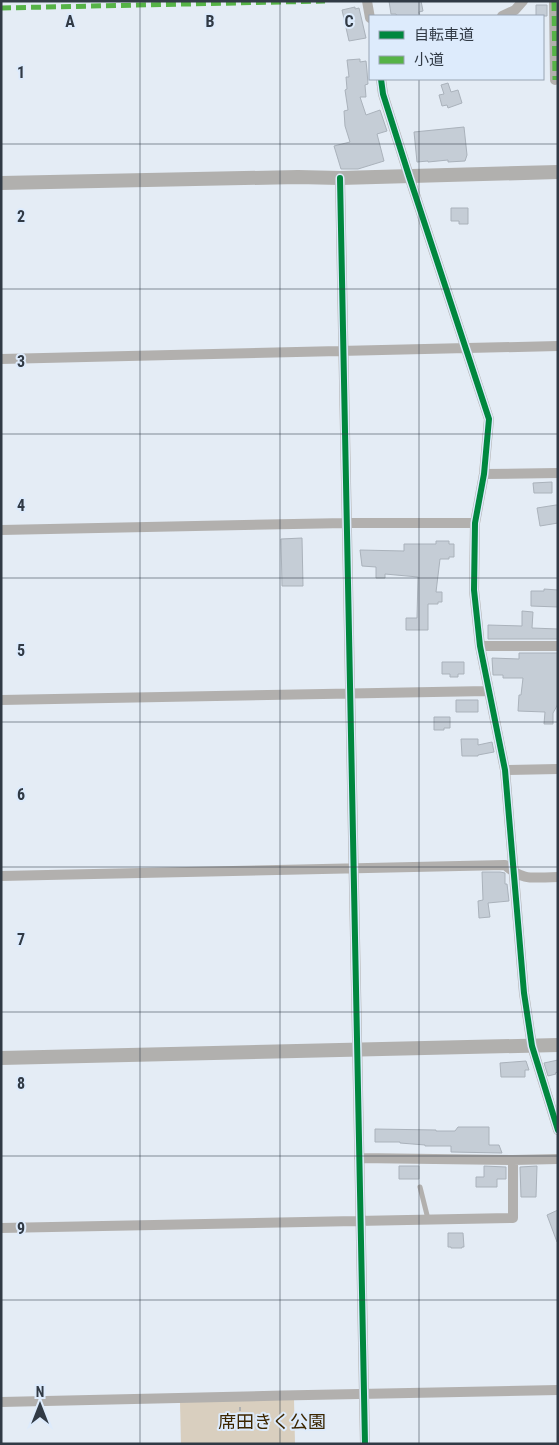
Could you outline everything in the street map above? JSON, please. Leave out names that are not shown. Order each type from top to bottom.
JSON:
[{"type":"street","points":[[367,1],[369,15]]},
{"type":"street","points":[[504,15],[515,10],[523,1]]},
{"type":"street","points":[[554,1],[555,80]]},
{"type":"street","points":[[381,80],[383,94],[409,176],[489,419],[484,474],[475,523],[474,590],[480,646],[504,770],[524,993],[532,1046],[558,1130]]},
{"type":"street","points":[[1,183],[298,177],[340,178],[558,172]]},
{"type":"street","points":[[340,178],[365,1444]]},
{"type":"street","points":[[1,359],[558,346]]},
{"type":"street","points":[[484,474],[558,473]]},
{"type":"street","points":[[1,530],[346,523],[475,523]]},
{"type":"street","points":[[480,646],[558,646]]},
{"type":"street","points":[[1,700],[488,691]]},
{"type":"street","points":[[504,770],[558,769]]},
{"type":"street","points":[[1,876],[505,865],[513,872],[524,877],[558,876]]},
{"type":"street","points":[[1,1058],[558,1045]]},
{"type":"street","points":[[360,1158],[513,1160],[558,1158]]},
{"type":"street","points":[[1,1228],[513,1218],[513,1160]]},
{"type":"street","points":[[1,1402],[558,1390]]},
{"type":"lane","points":[[420,1187],[428,1220]]},
{"type":"green space","name":"席田きく公園","points":[[294,1399],[295,1444],[181,1444],[180,1402]]},
{"type":"building","points":[[389,1],[421,1],[423,11],[419,12],[420,15],[391,14]]},
{"type":"building","points":[[536,5],[547,5],[547,16],[536,15]]},
{"type":"building","points":[[355,7],[355,9],[359,8],[366,38],[349,41],[342,10]]},
{"type":"building","points":[[360,59],[360,62],[366,61],[368,84],[365,85],[366,97],[360,97],[366,115],[380,110],[387,131],[377,134],[384,161],[358,169],[341,169],[334,146],[350,142],[345,126],[344,111],[348,110],[345,90],[347,89],[346,77],[349,77],[347,60]]},
{"type":"building","points":[[448,83],[451,92],[458,90],[462,103],[448,108],[447,105],[442,106],[439,95],[444,94],[441,85]]},
{"type":"building","points":[[464,127],[467,155],[465,161],[417,162],[414,132]]},
{"type":"building","points":[[451,208],[468,208],[468,224],[459,224],[459,221],[451,221]]},
{"type":"building","points":[[552,482],[552,493],[534,493],[533,483]]},
{"type":"building","points":[[558,505],[558,523],[540,526],[537,508]]},
{"type":"building","points":[[302,538],[303,586],[282,586],[281,539]]},
{"type":"building","points":[[436,541],[449,541],[449,544],[454,544],[454,557],[440,559],[436,592],[442,592],[442,602],[428,604],[428,630],[406,630],[406,618],[417,618],[418,577],[385,574],[385,578],[376,578],[376,567],[362,566],[360,550],[404,551],[404,544],[436,544]]},
{"type":"building","points":[[544,589],[558,590],[558,607],[531,606],[531,591],[544,591]]},
{"type":"building","points":[[522,611],[533,612],[532,628],[558,629],[558,639],[488,639],[488,625],[522,626]]},
{"type":"building","points":[[519,653],[558,653],[558,704],[553,713],[553,724],[544,724],[545,712],[518,711],[523,678],[503,678],[503,675],[493,675],[492,658],[519,659]]},
{"type":"building","points":[[442,662],[464,662],[464,674],[458,674],[458,677],[450,677],[450,674],[442,674]]},
{"type":"building","points":[[456,700],[478,700],[478,712],[456,712]]},
{"type":"building","points":[[434,717],[450,717],[450,728],[434,730]]},
{"type":"building","points":[[461,739],[478,739],[478,745],[492,742],[494,752],[478,756],[462,756]]},
{"type":"building","points":[[482,872],[505,873],[505,884],[507,884],[509,901],[488,903],[490,917],[479,918],[478,901],[483,900]]},
{"type":"building","points":[[558,1060],[558,1072],[548,1076],[544,1063]]},
{"type":"building","points":[[526,1061],[529,1070],[525,1070],[525,1077],[501,1077],[500,1063]]},
{"type":"building","points":[[458,1127],[489,1127],[489,1145],[499,1145],[502,1153],[451,1152],[451,1146],[375,1142],[375,1129],[455,1131]]},
{"type":"building","points":[[399,1166],[419,1166],[419,1179],[399,1179]]},
{"type":"building","points":[[484,1166],[506,1167],[506,1179],[497,1179],[497,1187],[476,1187],[476,1177],[484,1177]]},
{"type":"building","points":[[537,1166],[536,1197],[521,1197],[520,1167]]},
{"type":"building","points":[[558,1210],[558,1242],[557,1242],[547,1215]]},
{"type":"building","points":[[448,1233],[463,1233],[464,1247],[448,1247]]},
{"type":"marked path","points":[[1,8],[325,1]]},
{"type":"marked path","points":[[554,1],[555,80]]},
{"type":"cycle path","points":[[381,80],[383,94],[409,176],[489,419],[484,474],[475,523],[474,590],[480,646],[505,770],[524,993],[532,1046],[558,1130]]},
{"type":"cycle path","points":[[340,178],[365,1444]]}]
